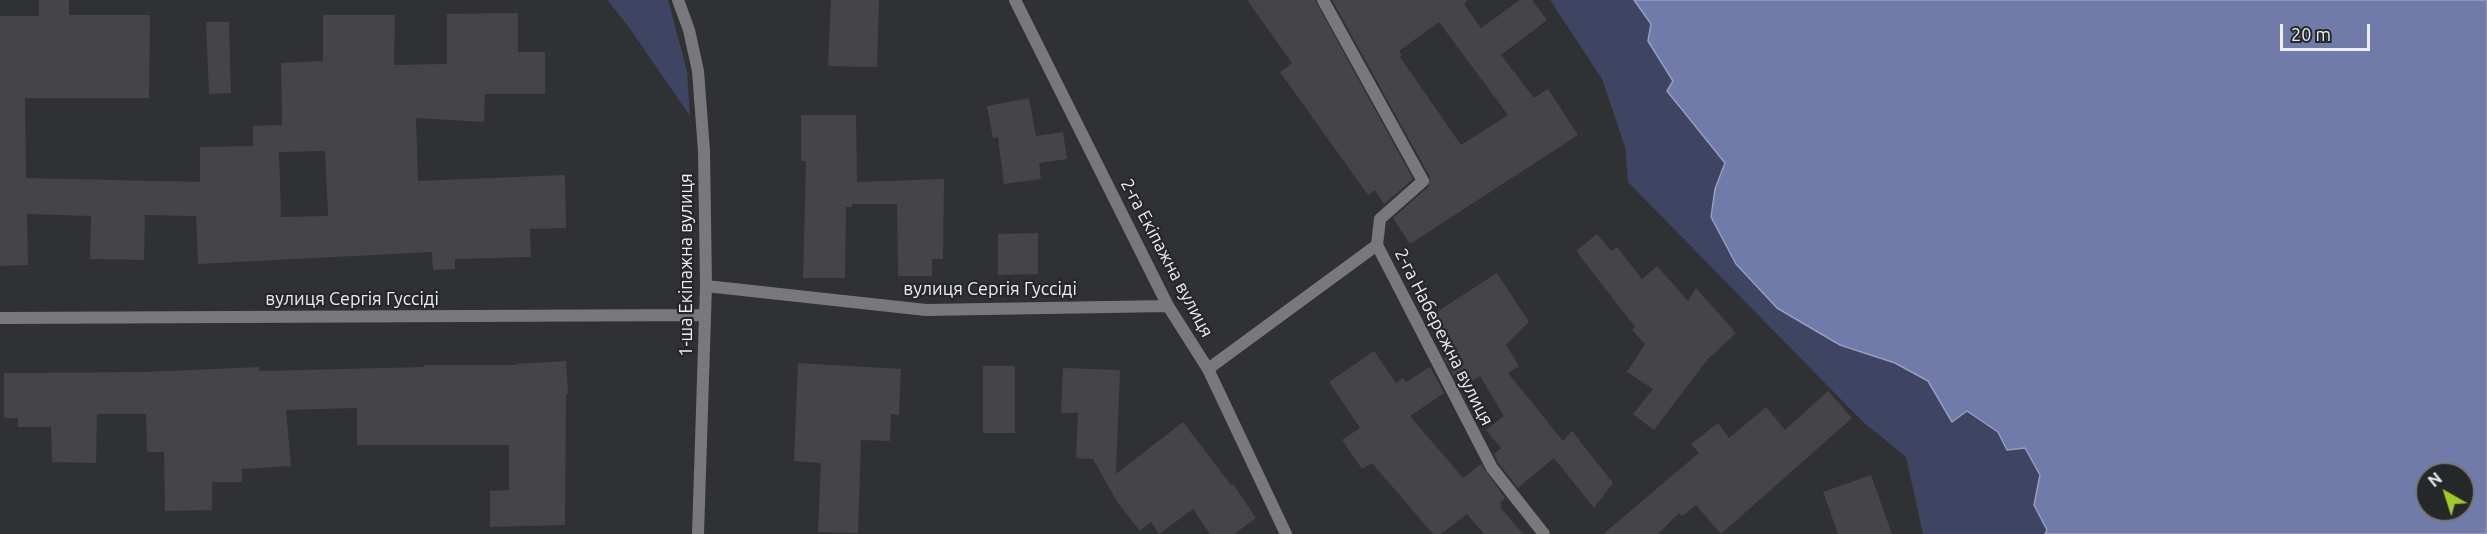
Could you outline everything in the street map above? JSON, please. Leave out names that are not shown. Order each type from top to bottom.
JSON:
[{"type":"street","name":"1-ша Екіпажна вулиця","points":[[678,0],[689,30],[698,71],[704,152],[706,286],[698,534]]},
{"type":"street","name":"2-га Екіпажна вулиця","points":[[1015,0],[1168,306],[1208,369],[1286,534]]},
{"type":"street","name":"2-га Набережна вулиця","points":[[1323,0],[1423,181],[1380,219],[1377,244],[1492,468],[1544,534]]},
{"type":"street","points":[[1208,369],[1377,244]]},
{"type":"street","name":"вулиця Сергія Гуссіді","points":[[706,286],[926,310],[1168,306]]},
{"type":"street","name":"вулиця Сергія Гуссіді","points":[[0,318],[705,315]]},
{"type":"shaded area","points":[[607,0],[668,0],[687,71],[690,116],[628,26]]},
{"type":"shaded area","points":[[1550,0],[1634,0],[1651,25],[1648,42],[1673,81],[1679,108],[1725,163],[1715,189],[1736,264],[1777,308],[1840,345],[1895,363],[1928,381],[1952,422],[1967,411],[1998,432],[2007,450],[2025,448],[2040,475],[2034,505],[2047,530],[2045,534],[1923,534],[1906,457],[1863,422],[1628,182],[1625,147],[1602,79]]},
{"type":"shaded area","points":[[1634,0],[2487,0],[2487,534],[2045,534],[2047,530],[2034,505],[2040,475],[2025,448],[2007,450],[1998,432],[1967,411],[1952,422],[1928,381],[1895,363],[1840,345],[1777,308],[1736,264],[1711,217],[1715,189],[1725,163],[1667,91],[1673,81],[1648,41],[1651,24]]},
{"type":"building","points":[[39,0],[69,0],[69,15],[150,15],[149,98],[25,98],[26,178],[200,182],[200,147],[253,146],[253,126],[282,125],[281,63],[323,61],[323,15],[395,15],[394,65],[447,64],[447,14],[518,13],[518,52],[545,52],[545,94],[485,94],[484,122],[416,118],[418,181],[565,175],[566,228],[530,229],[531,257],[455,259],[455,269],[433,270],[432,252],[198,264],[196,216],[145,215],[144,260],[90,259],[91,216],[27,214],[28,265],[0,266],[0,16],[39,16]],"holes":[[[325,151],[328,216],[281,217],[279,152]]]},
{"type":"building","points":[[831,0],[879,0],[877,67],[828,66]]},
{"type":"building","points":[[1247,0],[1315,0],[1413,179],[1384,204],[1375,190],[1368,195],[1280,72],[1292,63]]},
{"type":"building","points":[[1332,0],[1468,0],[1464,4],[1481,28],[1520,0],[1532,0],[1547,20],[1501,55],[1534,98],[1548,89],[1578,135],[1410,244],[1393,218],[1428,187],[1430,177]],"holes":[[[1439,22],[1508,115],[1461,145],[1400,57],[1402,55],[1399,51]]]},
{"type":"building","points":[[206,22],[229,22],[231,93],[209,94]]},
{"type":"building","points":[[1029,98],[1036,136],[1063,132],[1067,159],[1039,163],[1041,179],[1004,184],[998,137],[993,138],[987,106]]},
{"type":"building","points":[[801,115],[856,115],[857,182],[944,179],[943,259],[932,259],[932,276],[898,276],[897,204],[852,204],[852,207],[846,207],[845,278],[803,278],[806,161],[801,161]]},
{"type":"building","points":[[1038,233],[1038,274],[998,275],[998,234]]},
{"type":"building","points":[[1597,234],[1611,251],[1617,247],[1642,279],[1657,266],[1688,301],[1696,288],[1736,333],[1707,360],[1654,430],[1633,414],[1653,389],[1627,372],[1645,344],[1632,330],[1635,327],[1576,251]]},
{"type":"building","points":[[1497,273],[1529,322],[1506,345],[1519,366],[1508,373],[1563,441],[1572,431],[1613,483],[1594,508],[1554,458],[1518,488],[1499,464],[1494,454],[1501,448],[1486,430],[1504,416],[1480,376],[1461,388],[1444,358],[1453,353],[1429,317]]},
{"type":"building","points":[[1374,351],[1396,383],[1403,378],[1406,382],[1430,367],[1444,393],[1410,416],[1463,478],[1481,464],[1505,498],[1500,503],[1502,505],[1500,507],[1523,534],[1484,534],[1467,514],[1441,534],[1433,534],[1372,463],[1362,469],[1342,440],[1360,428],[1329,382]]},
{"type":"building","points":[[566,361],[568,394],[566,394],[565,525],[490,527],[490,491],[509,490],[509,445],[357,445],[357,408],[286,410],[291,466],[242,469],[242,482],[212,482],[212,510],[165,511],[164,452],[147,452],[146,414],[97,414],[96,463],[52,462],[51,427],[18,427],[18,418],[4,418],[4,373],[146,372],[259,367],[259,371],[424,367],[424,365],[516,365]]},
{"type":"building","points":[[798,363],[901,369],[899,415],[891,414],[890,441],[861,440],[858,533],[818,532],[821,463],[794,461]]},
{"type":"building","points":[[983,366],[1015,366],[1015,433],[983,433]]},
{"type":"building","points":[[1063,368],[1120,370],[1116,474],[1183,422],[1231,485],[1233,484],[1256,518],[1234,534],[1210,534],[1193,509],[1159,534],[1151,522],[1140,531],[1118,503],[1093,459],[1076,458],[1078,413],[1061,413]]},
{"type":"building","points":[[1828,391],[1852,418],[1721,534],[1696,505],[1682,516],[1679,513],[1658,534],[1603,534],[1699,453],[1691,444],[1718,423],[1729,438],[1766,407],[1785,430]]},
{"type":"building","points":[[1871,475],[1892,534],[1838,534],[1823,492]]}]
